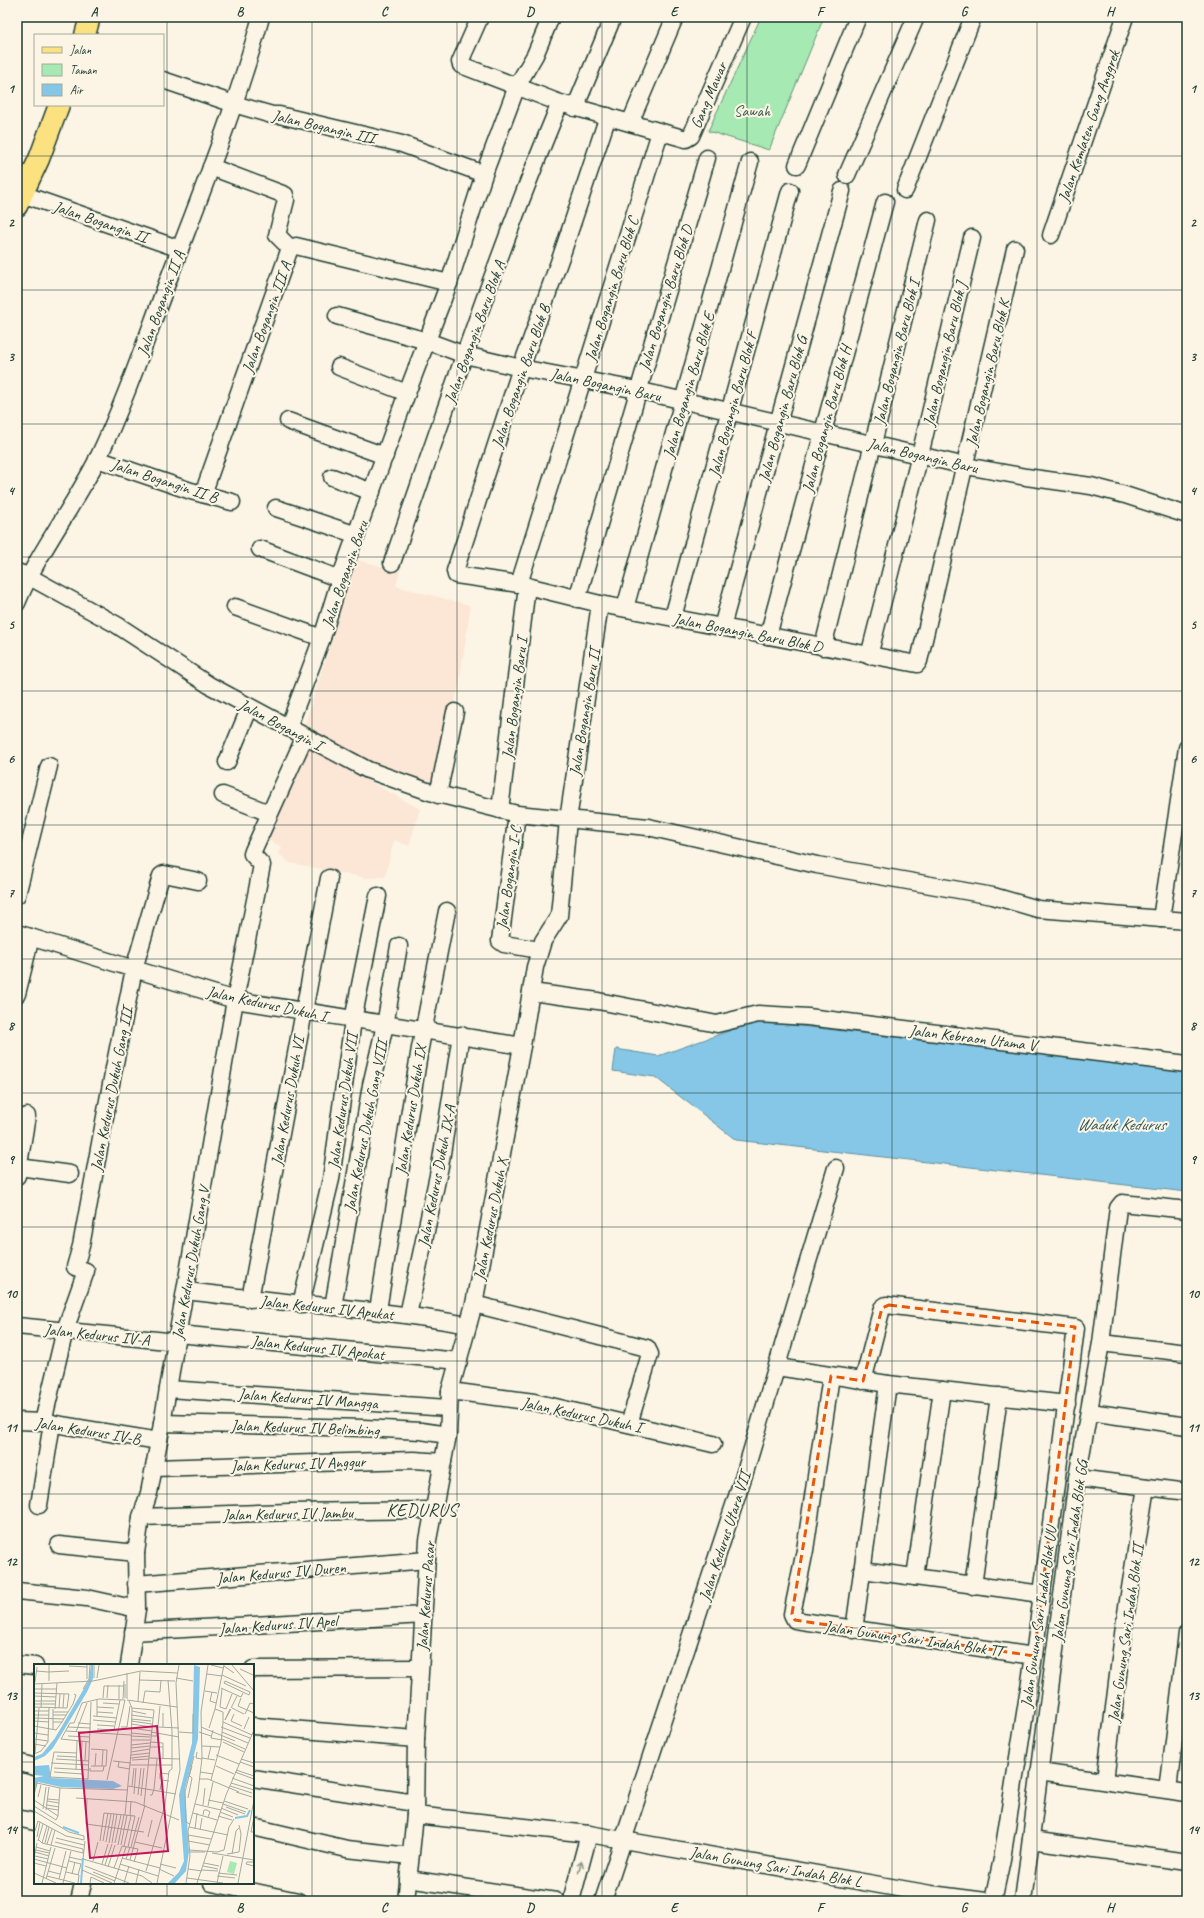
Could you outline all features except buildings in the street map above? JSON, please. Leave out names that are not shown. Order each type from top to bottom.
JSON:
[{"type":"main road","points":[[85,34],[90,17]]},
{"type":"main road","points":[[20,200],[60,106]]},
{"type":"street","name":"Jalan Bogangin II A","points":[[17,603],[23,574],[97,458],[130,384],[234,104],[247,67],[261,17]]},
{"type":"street","name":"Gang Mawar","points":[[480,17],[460,62],[461,65],[478,70],[575,108],[630,122],[660,132],[689,138],[743,17]]},
{"type":"street","points":[[337,316],[427,342],[449,283],[484,174],[517,86],[535,55],[552,17]]},
{"type":"street","points":[[575,108],[613,17]]},
{"type":"street","points":[[630,122],[675,17]]},
{"type":"street","points":[[797,165],[858,17]]},
{"type":"street","points":[[848,175],[916,17]]},
{"type":"street","points":[[905,190],[973,17]]},
{"type":"street","name":"Jalan Kemlaten Gang Anggrek","points":[[1051,235],[1125,17]]},
{"type":"street","name":"Jalan Bogangin III","points":[[164,80],[272,115],[280,115],[402,144],[484,174]]},
{"type":"street","name":"Jalan Bogangin Baru Blok A","points":[[392,563],[465,355],[541,149],[560,103]]},
{"type":"street","name":"Jalan Bogangin Baru Blok B","points":[[523,585],[456,575],[455,570],[521,368],[563,252],[608,116]]},
{"type":"street","name":"Jalan Bogangin Baru Blok C","points":[[523,585],[583,379],[660,132]]},
{"type":"street","name":"Jalan Bogangin Baru Blok D","points":[[577,599],[637,390],[707,158]]},
{"type":"street","name":"Jalan Bogangin Baru Blok E","points":[[625,608],[750,162]]},
{"type":"street","points":[[211,167],[285,195],[286,200],[277,235],[290,248]]},
{"type":"street","name":"Jalan Bogangin Baru Blok F","points":[[673,617],[731,412],[790,191]]},
{"type":"street","name":"Jalan Bogangin Baru Blok G","points":[[722,627],[842,191]]},
{"type":"street","name":"Jalan Bogangin II","points":[[20,200],[180,249]]},
{"type":"street","name":"Jalan Bogangin Baru Blok H","points":[[768,636],[885,202]]},
{"type":"street","name":"Jalan Bogangin Baru Blok I","points":[[823,647],[928,220]]},
{"type":"street","name":"Jalan Bogangin Baru Blok J","points":[[869,656],[920,455],[972,238]]},
{"type":"street","name":"Jalan Bogangin III A","points":[[203,494],[290,248],[296,246],[449,283]]},
{"type":"street","name":"Jalan Bogangin Baru Blok K","points":[[919,661],[966,466],[1015,249]]},
{"type":"street","name":"Jalan Bogangin Baru","points":[[288,728],[322,638],[340,579],[407,393],[427,342],[465,355],[521,368],[637,390],[873,443],[966,466],[1026,477],[1091,486],[1139,499],[1187,515]]},
{"type":"street","points":[[339,367],[407,393]]},
{"type":"street","points":[[288,421],[385,456]]},
{"type":"street","name":"Jalan Bogangin II B","points":[[97,458],[203,494],[232,502]]},
{"type":"street","points":[[332,477],[372,492]]},
{"type":"street","points":[[276,508],[357,535]]},
{"type":"street","points":[[260,549],[340,579]]},
{"type":"street","name":"Jalan Bogangin I","points":[[23,574],[117,625],[209,685],[288,728],[368,770],[438,794],[517,814],[648,827],[817,865],[993,896],[1038,909],[1174,920]]},
{"type":"street","name":"Jalan Bogangin Baru Blok D","points":[[523,585],[600,604],[869,656],[913,664],[919,661]]},
{"type":"street","name":"Jalan Bogangin Baru I","points":[[500,810],[523,585]]},
{"type":"street","name":"Jalan Bogangin Baru II","points":[[539,950],[559,916],[568,820],[600,604]]},
{"type":"street","points":[[235,607],[322,638]]},
{"type":"street","points":[[227,762],[250,707]]},
{"type":"street","points":[[438,794],[455,712]]},
{"type":"street","points":[[223,795],[269,813],[305,736]]},
{"type":"street","points":[[1174,920],[1187,748]]},
{"type":"street","points":[[17,895],[49,766]]},
{"type":"street","name":"Jalan Kedurus Dukuh Gang V","points":[[129,1664],[137,1609],[136,1552],[141,1517],[149,1493],[154,1468],[178,1338],[235,1000],[262,865],[260,861],[252,854],[269,813]]},
{"type":"street","name":"Jalan Bogangin I-C","points":[[517,814],[500,941],[504,944],[539,950]]},
{"type":"street","name":"Jalan Kedurus Dukuh Gang III","points":[[65,1330],[86,1271],[75,1267],[81,1246],[134,969],[161,876],[164,874],[198,881]]},
{"type":"street","name":"Jalan Kedurus Dukuh VI","points":[[250,1299],[329,878]]},
{"type":"street","name":"Jalan Kedurus Dukuh VII","points":[[301,1304],[331,1179],[353,1020],[378,896]]},
{"type":"street","name":"Jalan Kedurus Dukuh IX","points":[[378,1310],[423,1031],[447,911]]},
{"type":"street","points":[[17,994],[24,935]]},
{"type":"street","name":"Jalan Kedurus Dukuh I","points":[[24,935],[235,1000],[423,1031],[461,1035],[522,1046]]},
{"type":"street","name":"Jalan Kedurus Dukuh Gang VIII","points":[[333,1307],[371,1085],[385,1024],[399,946]]},
{"type":"street","name":"Jalan Kedurus Dukuh X","points":[[450,1391],[474,1304],[539,950]]},
{"type":"street","name":"Jalan Kebraon Utama V","points":[[531,992],[598,1001],[717,1024],[758,1014],[824,1019],[1187,1064]]},
{"type":"street","name":"Jalan Kedurus Dukuh IX-A","points":[[408,1315],[440,1166],[461,1035]]},
{"type":"street","points":[[27,1116],[18,1171],[70,1174]]},
{"type":"street","name":"Jalan Kedurus Utara VII","points":[[603,1901],[622,1839],[746,1469],[836,1168]]},
{"type":"street","name":"Jalan Gunung Sari Indah Blok GG","points":[[1023,1901],[1077,1478],[1090,1412],[1101,1343],[1116,1215],[1118,1208],[1122,1203],[1187,1210]]},
{"type":"street","name":"Jalan Kedurus IV Apukat","points":[[186,1291],[250,1299],[378,1310],[468,1325]]},
{"type":"street","points":[[474,1304],[648,1348],[650,1354],[629,1424]]},
{"type":"street","name":"Jalan Gunung Sari Indah Blok UU","points":[[863,1381],[882,1308],[886,1305],[1075,1327],[1077,1331],[1034,1656],[1002,1859],[993,1901]]},
{"type":"street","name":"Jalan Kedurus IV-A","points":[[17,1326],[178,1338]]},
{"type":"street","points":[[40,1505],[48,1423],[65,1330]]},
{"type":"street","name":"Jalan Kedurus IV Apokat","points":[[178,1338],[459,1361]]},
{"type":"street","points":[[1101,1343],[1187,1353]]},
{"type":"street","points":[[777,1367],[863,1381],[1067,1404]]},
{"type":"street","name":"Jalan Gunung Sari Indah Blok TT","points":[[831,1376],[805,1550],[792,1614],[795,1620],[1034,1656]]},
{"type":"street","points":[[854,1630],[888,1384]]},
{"type":"street","name":"Jalan Kedurus IV Mangga","points":[[168,1389],[448,1408]]},
{"type":"street","points":[[915,1577],[942,1390]]},
{"type":"street","name":"Jalan Kedurus Dukuh I","points":[[450,1391],[534,1402],[714,1444]]},
{"type":"street","name":"Jalan Kedurus Pasar","points":[[406,1901],[415,1809],[416,1739],[428,1540],[448,1435],[448,1408],[450,1391]]},
{"type":"street","points":[[973,1586],[999,1396]]},
{"type":"street","points":[[1090,1412],[1187,1426]]},
{"type":"street","name":"Jalan Kedurus IV-B","points":[[17,1421],[48,1423],[159,1441]]},
{"type":"street","name":"Jalan Kedurus IV Belimbing","points":[[162,1423],[364,1428],[421,1431],[448,1435]]},
{"type":"street","name":"Jalan Kedurus IV Anggur","points":[[154,1468],[414,1460],[443,1462]]},
{"type":"street","points":[[1077,1478],[1187,1492]]},
{"type":"street","name":"Jalan Gunung Sari Indah Blok II","points":[[1105,1780],[1124,1626],[1146,1487]]},
{"type":"street","name":"Jalan Kedurus IV Jambu","points":[[141,1517],[297,1512],[434,1510]]},
{"type":"street","points":[[59,1545],[136,1552]]},
{"type":"street","name":"Jalan Kedurus IV Duren","points":[[136,1584],[427,1560]]},
{"type":"street","points":[[862,1570],[1042,1594]]},
{"type":"street","points":[[17,1591],[87,1598],[137,1609]]},
{"type":"street","name":"Jalan Kedurus IV Apel","points":[[133,1632],[424,1615]]},
{"type":"street","points":[[1168,1790],[1187,1633]]},
{"type":"street","points":[[17,1664],[34,1666]]},
{"type":"street","points":[[254,1669],[420,1668]]},
{"type":"street","points":[[254,1726],[416,1739]]},
{"type":"street","points":[[17,1762],[34,1767]]},
{"type":"street","points":[[1039,1772],[1105,1780],[1187,1793]]},
{"type":"street","name":"Jalan Gunung Sari Indah Blok L","points":[[254,1778],[415,1809],[622,1839],[931,1898],[986,1901]]},
{"type":"street","points":[[17,1818],[34,1822]]},
{"type":"street","points":[[254,1828],[346,1849],[410,1856]]},
{"type":"street","points":[[571,1901],[589,1834]]},
{"type":"street","points":[[1031,1840],[1187,1862]]},
{"type":"street","points":[[408,1879],[556,1901]]},
{"type":"street","points":[[79,1901],[83,1884]]},
{"type":"street","points":[[217,1884],[298,1901]]},
{"type":"highlighted area","points":[[889,1305],[1075,1327],[1034,1656],[795,1620],[792,1614],[831,1376],[863,1381],[882,1308]]},
{"type":"shaded area","points":[[357,560],[400,571],[396,586],[469,605],[470,610],[459,684],[437,786],[426,791],[304,727]]},
{"type":"shaded area","points":[[303,745],[420,809],[409,846],[394,840],[385,877],[366,878],[290,863],[279,854],[282,847],[262,837]]},
{"type":"green space","name":"Sawah","points":[[761,17],[824,17],[769,150],[708,131]]},
{"type":"water","name":"Waduk Kedurus","points":[[757,1021],[1187,1071],[1187,1192],[736,1140],[655,1077],[613,1071],[616,1049],[658,1056]]},
{"type":"district","name":"KEDURUS","points":[[422,1510]]}]
